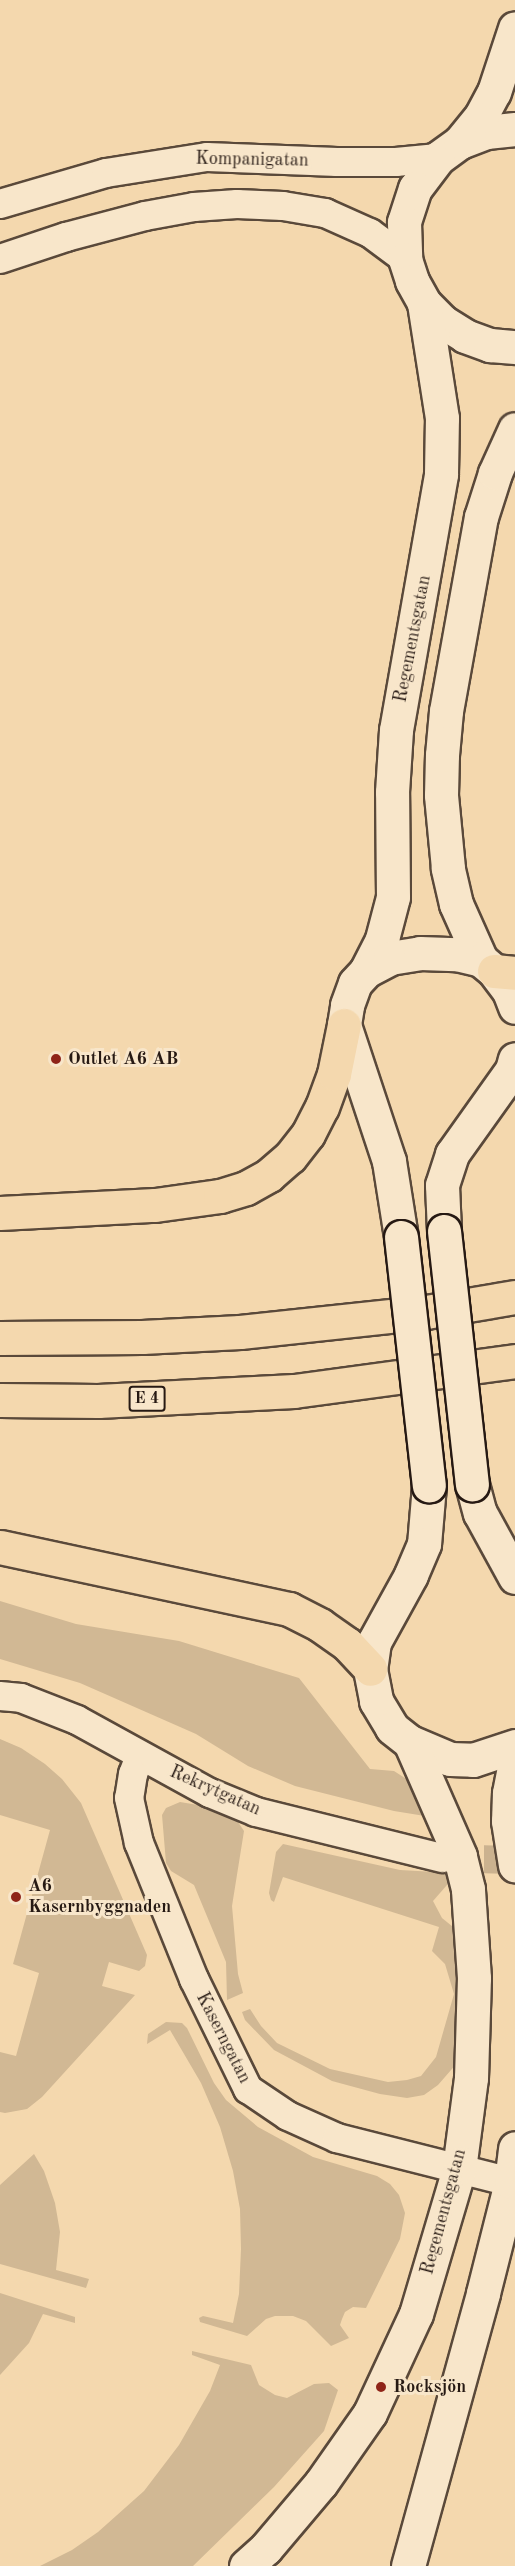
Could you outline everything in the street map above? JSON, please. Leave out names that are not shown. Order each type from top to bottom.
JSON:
[{"type":"highway","points":[[0,1213],[189,1202],[220,1196],[254,1183],[290,1157],[308,1134],[322,1107],[334,1074],[344,1025]]},
{"type":"highway","points":[[0,1338],[142,1337],[252,1331],[426,1312],[515,1297]]},
{"type":"highway","name":"E 4","points":[[0,1400],[99,1401],[294,1391],[515,1361]]},
{"type":"highway","points":[[0,1547],[289,1609],[320,1625],[347,1644],[370,1669]]},
{"type":"street","points":[[515,27],[494,92],[481,116],[416,188],[404,222],[405,258],[412,281],[424,303],[443,322],[465,336],[490,345],[515,347]]},
{"type":"street","points":[[449,150],[486,132],[515,129]]},
{"type":"street","name":"Kompanigatan","points":[[0,204],[106,173],[207,157],[396,162],[449,150]]},
{"type":"street","points":[[0,259],[66,237],[145,216],[194,207],[237,204],[283,206],[326,213],[370,233],[405,258]]},
{"type":"street","name":"Regementsgatan","points":[[344,1025],[347,1005],[355,983],[366,971],[382,939],[393,897],[392,792],[396,730],[441,474],[442,418],[424,303]]},
{"type":"street","points":[[515,429],[495,474],[481,517],[446,711],[441,795],[448,868],[456,904],[497,968],[515,1007]]},
{"type":"street","points":[[366,971],[390,958],[420,953],[456,954],[497,968]]},
{"type":"street","points":[[344,1025],[388,1161],[401,1237],[429,1485],[424,1544],[411,1575],[374,1642],[370,1669],[376,1701],[392,1728],[410,1742],[450,1759],[473,1760],[515,1746]]},
{"type":"street","points":[[515,1059],[512,1070],[452,1154],[442,1185],[444,1231],[472,1484],[480,1513],[515,1577]]},
{"type":"street","name":"Rekrytgatan","points":[[0,1696],[21,1698],[76,1720],[210,1793],[256,1812],[442,1858]]},
{"type":"street","name":"Regementsgatan","points":[[246,2566],[266,2548],[321,2483],[370,2413],[416,2314],[459,2169],[471,2078],[474,1978],[468,1889],[460,1856],[410,1742]]},
{"type":"street","name":"Kaserngatan","points":[[140,1756],[133,1774],[129,1797],[139,1843],[194,1979],[248,2089],[288,2116],[337,2138],[511,2182]]},
{"type":"street","points":[[515,1762],[509,1793],[508,1821],[515,1865]]},
{"type":"street","points":[[408,2566],[511,2182],[515,2148]]},
{"type":"shaded area","points":[[0,1601],[76,1624],[179,1641],[299,1678],[370,1769],[394,1771],[408,1780],[431,1817],[394,1811],[295,1786],[248,1766],[196,1734],[80,1683],[0,1659]]},
{"type":"shaded area","points":[[0,1739],[21,1748],[45,1764],[62,1779],[81,1803],[147,1955],[145,1966],[139,1971],[109,1962],[102,1986],[135,1995],[42,2097],[27,2109],[5,2113],[0,2112],[0,2052],[16,2056],[39,1973],[13,1964],[50,1830],[0,1815]]},
{"type":"shaded area","points":[[180,1802],[198,1805],[236,1819],[244,1831],[232,1906],[238,1974],[243,1993],[227,2000],[226,1962],[194,1885],[171,1871],[166,1863],[162,1815],[166,1808]]},
{"type":"shaded area","points":[[283,1844],[400,1870],[453,1873],[454,1877],[433,1901],[442,1918],[458,1931],[458,2062],[438,2085],[424,2095],[407,2098],[380,2094],[332,2081],[274,2050],[245,2020],[242,2012],[250,2009],[261,2026],[277,2043],[330,2069],[388,2082],[407,2080],[421,2076],[436,2057],[454,1994],[445,1964],[432,1951],[439,1927],[283,1877],[274,1902],[271,1900],[269,1893],[276,1852]]},
{"type":"shaded area","points":[[166,2022],[182,2023],[187,2028],[214,2083],[226,2100],[258,2127],[313,2157],[377,2176],[390,2184],[399,2195],[405,2213],[400,2239],[366,2308],[353,2307],[345,2312],[340,2325],[349,2338],[331,2346],[306,2321],[293,2316],[275,2316],[266,2319],[247,2336],[200,2322],[199,2318],[203,2316],[233,2323],[239,2294],[240,2209],[233,2171],[220,2127],[201,2083],[170,2030],[147,2044],[148,2034]]},
{"type":"shaded area","points":[[34,2154],[44,2171],[55,2203],[60,2232],[56,2270],[89,2279],[86,2288],[0,2264],[0,2185]]},
{"type":"shaded area","points":[[0,2293],[75,2317],[75,2323],[43,2314],[29,2343],[0,2375]]},
{"type":"shaded area","points":[[192,2351],[251,2365],[259,2385],[275,2395],[287,2398],[314,2384],[329,2383],[338,2390],[324,2431],[274,2487],[193,2566],[40,2566],[72,2550],[98,2532],[144,2491],[179,2445],[210,2391],[220,2365],[192,2355]]},
{"type":"tunnel","points":[[442,1858],[515,1860]]},
{"type":"place","name":"Outlet A6 AB","points":[[56,1059]]},
{"type":"place","name":"A6 Kasernbyggnaden","points":[[16,1897]]},
{"type":"place","name":"Rocksjön","points":[[381,2387]]}]
